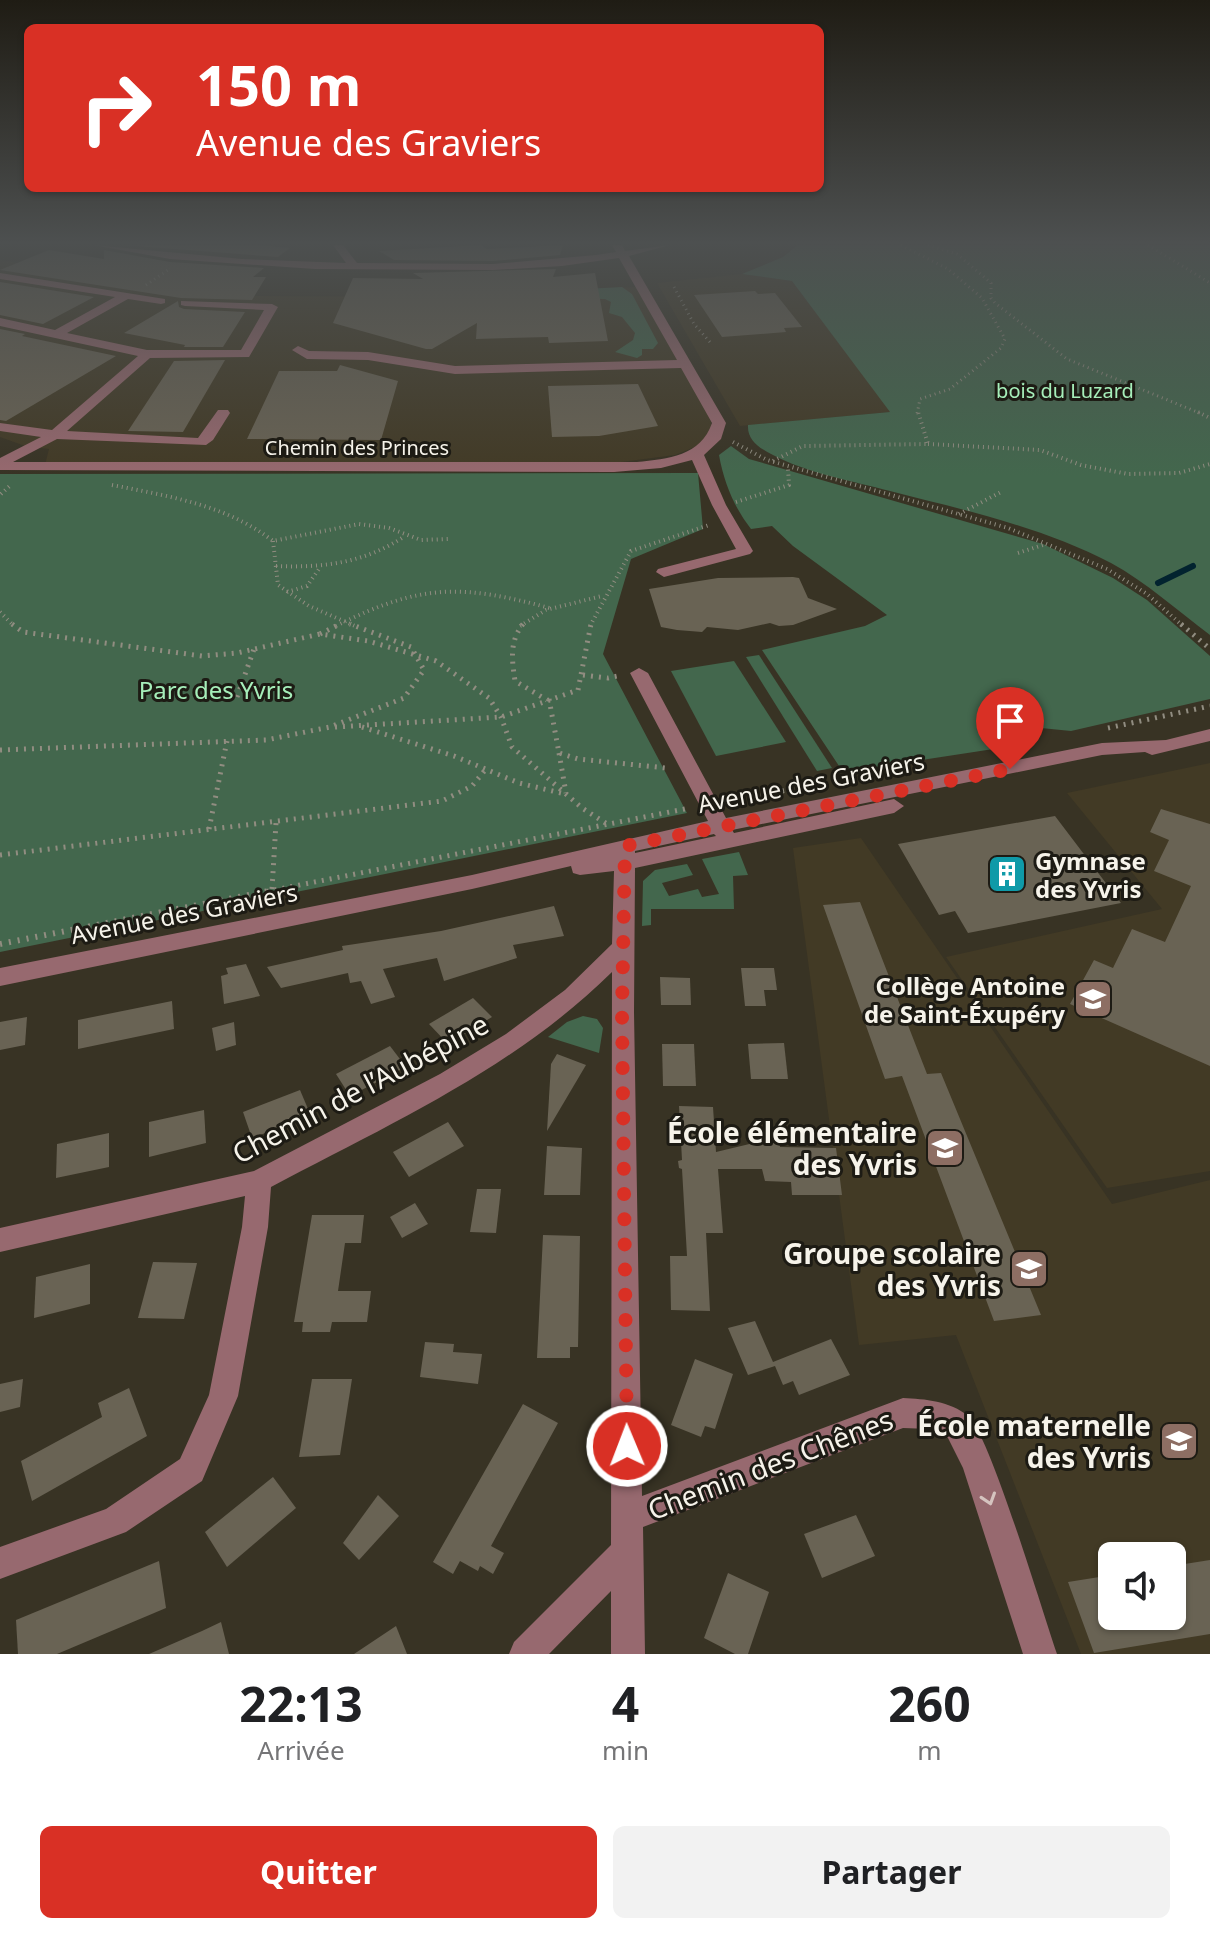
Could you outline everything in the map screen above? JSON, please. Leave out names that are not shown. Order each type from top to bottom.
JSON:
[{"type":"street","points":[[1,322],[147,354],[245,354],[263,322]]},
{"type":"street","points":[[57,334],[78,322]]},
{"type":"street","points":[[661,322],[719,423],[718,435],[703,451],[719,505],[745,551],[664,572]]},
{"type":"street","points":[[306,350],[461,370],[684,362],[703,358]]},
{"type":"street","points":[[0,465],[55,435],[147,354]]},
{"type":"street","points":[[450,381],[461,370]]},
{"type":"street","points":[[0,427],[55,435],[201,442],[208,437],[223,413]]},
{"type":"street","points":[[45,465],[55,435]]},
{"type":"street","name":"Chemin des Princes","points":[[0,465],[576,468],[668,463],[703,451]]},
{"type":"street","points":[[639,673],[724,833]]},
{"type":"street","name":"Avenue des Graviers","points":[[0,977],[724,833],[1114,761],[1163,745],[1210,735]]},
{"type":"street","points":[[624,854],[628,1654]]},
{"type":"street","name":"Chemin de l’Aubépine","points":[[0,1240],[259,1181],[449,1081],[514,1041],[573,996],[623,947]]},
{"type":"street","points":[[0,1563],[115,1521],[191,1470],[223,1396],[255,1227],[259,1181]]},
{"type":"street","name":"Chemin des Chênes","points":[[626,1518],[903,1413],[931,1414],[959,1427],[977,1464],[1040,1654]]},
{"type":"street","points":[[526,1654],[626,1553]]},
{"type":"path","points":[[693,322],[710,342]]},
{"type":"path","points":[[928,444],[917,416],[920,399],[950,389],[1001,348],[1005,339],[994,322]]},
{"type":"path","points":[[1020,322],[1067,359],[1179,402],[1210,418]]},
{"type":"path","points":[[733,442],[772,461],[1008,528],[1107,569],[1147,594],[1210,649]]},
{"type":"path","points":[[772,461],[803,446],[928,444],[996,445],[1042,450],[1083,465],[1120,472],[1172,474],[1210,464]]},
{"type":"path","points":[[719,505],[759,497],[789,485],[790,469],[786,465]]},
{"type":"path","points":[[116,486],[170,495],[260,528],[273,541],[278,585],[286,592],[312,611],[411,647],[424,670],[404,698],[330,727]]},
{"type":"path","points":[[958,515],[1001,492]]},
{"type":"path","points":[[0,750],[266,740],[330,727],[501,717],[578,690],[591,622],[631,551],[728,520]]},
{"type":"path","points":[[273,541],[359,524],[389,528],[421,540],[449,539]]},
{"type":"path","points":[[276,566],[320,567],[391,547],[405,536]]},
{"type":"path","points":[[1018,553],[1046,544]]},
{"type":"path","points":[[286,592],[307,586],[320,567]]},
{"type":"path","points":[[0,612],[7,615],[15,629],[23,632],[202,656],[320,634],[383,603],[449,592],[480,591],[553,609]]},
{"type":"path","points":[[566,794],[548,699],[515,681],[510,662],[512,636],[528,615],[603,596]]},
{"type":"path","points":[[320,634],[368,641],[436,661],[489,698],[501,717],[512,747],[566,794],[607,824]]},
{"type":"path","points":[[237,697],[254,648]]},
{"type":"path","points":[[583,675],[608,678],[639,673]]},
{"type":"path","points":[[1102,729],[1210,706]]},
{"type":"path","points":[[357,726],[519,783],[566,794]]},
{"type":"path","points":[[209,829],[227,741]]},
{"type":"path","points":[[559,753],[578,759],[689,770]]},
{"type":"path","points":[[0,855],[442,801],[472,786],[486,769]]},
{"type":"path","points":[[0,944],[814,785]]},
{"type":"path","points":[[272,890],[276,823]]},
{"type":"shaded area","points":[[0,322],[658,322],[685,364],[711,422],[712,436],[702,444],[675,455],[576,468],[45,465],[49,449],[25,446],[0,437]]},
{"type":"shaded area","points":[[680,322],[823,322],[891,412],[740,426]]},
{"type":"shaded area","name":"Collège Antoine de Saint-Éxupéry","points":[[1210,763],[1210,1171],[1107,1188],[946,957],[1162,909],[1067,793]]},
{"type":"shaded area","name":"Groupe scolaire des Yvris","points":[[861,838],[1112,1204],[1210,1180],[1210,1654],[1081,1654],[956,1335],[859,1345],[793,848]]},
{"type":"green space","points":[[626,322],[647,322],[658,343],[653,349],[642,349],[642,355],[637,358],[615,352],[633,340],[635,333]]},
{"type":"green space","name":"bois du Luzard","points":[[823,322],[1210,322],[1210,635],[1137,579],[1085,550],[1002,521],[815,472],[763,449],[750,435],[748,425],[890,412]]},
{"type":"green space","points":[[731,446],[749,459],[1043,544],[1113,578],[1147,600],[1210,656],[1210,699],[1071,731],[1021,726],[1015,730],[1027,744],[843,772],[762,650],[865,626],[887,615],[793,546],[772,526],[751,529],[735,503],[721,465],[719,455]]},
{"type":"green space","name":"Parc des Yvris","points":[[698,473],[703,529],[631,559],[603,654],[687,813],[0,952],[0,474]]},
{"type":"green space","points":[[759,655],[832,768],[817,771],[746,657]]},
{"type":"green space","points":[[734,661],[786,742],[716,756],[671,671]]},
{"type":"green space","points":[[739,852],[748,875],[733,876],[734,909],[651,909],[651,925],[642,926],[643,881],[655,870],[687,864],[693,875],[662,883],[669,896],[698,889],[702,897],[719,894],[702,859]]},
{"type":"green space","points":[[583,1016],[597,1019],[603,1028],[599,1053],[548,1037],[567,1022]]},
{"type":"building","points":[[142,322],[239,322],[223,347],[184,347],[124,333]]},
{"type":"building","points":[[604,322],[608,341],[549,343],[548,337],[476,339],[477,323],[432,349],[426,349],[333,323]]},
{"type":"building","points":[[712,322],[798,322],[802,327],[784,328],[786,332],[722,337]]},
{"type":"building","points":[[0,329],[116,356],[6,421],[0,420]]},
{"type":"building","points":[[225,360],[183,432],[128,431],[174,361]]},
{"type":"building","points":[[340,365],[398,381],[381,440],[247,439],[279,371],[337,371]]},
{"type":"building","points":[[638,384],[658,426],[599,436],[552,437],[548,386]]},
{"type":"building","points":[[718,578],[799,578],[808,598],[837,609],[793,625],[770,623],[738,630],[707,627],[702,632],[677,630],[661,627],[649,589]]},
{"type":"building","points":[[1161,809],[1210,824],[1210,1066],[1070,1004],[1094,960],[1113,968],[1132,929],[1165,942],[1191,886],[1154,871],[1169,840],[1150,832]]},
{"type":"building","name":"Gymnase des Yvris","points":[[1055,816],[1121,903],[968,933],[955,911],[939,915],[898,844]]},
{"type":"building","points":[[860,902],[927,1074],[941,1073],[1041,1315],[994,1321],[902,1076],[885,1079],[823,905]]},
{"type":"building","points":[[554,906],[564,936],[513,945],[517,958],[444,981],[437,958],[383,969],[395,997],[371,1004],[361,981],[350,983],[348,973],[281,988],[267,967],[343,950],[342,946],[441,931]]},
{"type":"building","points":[[246,964],[260,996],[224,1004],[221,976],[228,974],[226,968]]},
{"type":"building","points":[[741,968],[774,968],[777,990],[764,990],[766,1006],[745,1006]]},
{"type":"building","points":[[660,977],[690,978],[691,1005],[661,1005]]},
{"type":"building","points":[[473,998],[492,1017],[448,1044],[429,1024]]},
{"type":"building","points":[[172,1001],[174,1029],[78,1049],[78,1020]]},
{"type":"building","points":[[27,1017],[25,1045],[0,1050],[0,1022]]},
{"type":"building","points":[[234,1022],[236,1045],[216,1051],[212,1028]]},
{"type":"building","points":[[784,1043],[788,1079],[751,1079],[748,1044]]},
{"type":"building","points":[[662,1044],[694,1044],[696,1086],[663,1086]]},
{"type":"building","points":[[390,1046],[406,1067],[350,1096],[336,1074]]},
{"type":"building","points":[[557,1054],[586,1065],[547,1131],[551,1064]]},
{"type":"building","points":[[300,1090],[311,1116],[252,1138],[243,1112]]},
{"type":"building","points":[[679,1106],[713,1107],[716,1152],[779,1137],[780,1147],[836,1148],[842,1195],[792,1195],[791,1182],[765,1181],[762,1169],[718,1169],[723,1233],[706,1233],[710,1311],[671,1310],[670,1256],[687,1256],[682,1169],[678,1161],[682,1160]]},
{"type":"building","points":[[204,1110],[206,1143],[149,1157],[149,1122]]},
{"type":"building","points":[[448,1122],[464,1146],[409,1177],[393,1152]]},
{"type":"building","points":[[109,1133],[109,1167],[56,1178],[57,1144]]},
{"type":"building","points":[[547,1146],[582,1148],[580,1195],[544,1195]]},
{"type":"building","points":[[477,1189],[501,1189],[496,1233],[470,1232]]},
{"type":"building","points":[[415,1203],[428,1224],[402,1238],[390,1217]]},
{"type":"building","points":[[312,1215],[364,1215],[361,1243],[345,1243],[338,1291],[371,1291],[367,1322],[332,1322],[330,1332],[302,1332],[303,1322],[294,1322]]},
{"type":"building","points":[[543,1235],[580,1236],[578,1347],[570,1347],[570,1358],[537,1358]]},
{"type":"building","points":[[153,1262],[197,1263],[184,1319],[138,1318]]},
{"type":"building","points":[[90,1264],[90,1304],[34,1318],[36,1277]]},
{"type":"building","points":[[755,1321],[773,1362],[831,1339],[850,1375],[799,1395],[793,1381],[783,1385],[775,1366],[748,1375],[728,1328]]},
{"type":"building","points":[[425,1342],[454,1344],[453,1352],[482,1354],[478,1384],[420,1377]]},
{"type":"building","points":[[695,1359],[733,1374],[715,1429],[705,1426],[701,1437],[671,1425]]},
{"type":"building","points":[[23,1379],[20,1407],[0,1412],[0,1384]]},
{"type":"building","points":[[312,1379],[352,1379],[340,1455],[299,1457]]},
{"type":"building","points":[[129,1388],[147,1436],[32,1501],[21,1461],[102,1417],[98,1403]]},
{"type":"building","points":[[523,1404],[558,1423],[491,1546],[504,1553],[493,1574],[480,1566],[478,1571],[460,1561],[453,1574],[433,1562]]},
{"type":"building","points":[[273,1477],[296,1508],[227,1567],[205,1532]]},
{"type":"building","points":[[378,1495],[399,1516],[359,1560],[343,1543]]},
{"type":"building","points":[[856,1515],[875,1556],[822,1578],[804,1534]]},
{"type":"building","points":[[1210,1560],[1210,1634],[1094,1653],[1068,1582],[1098,1577],[1098,1630],[1186,1630],[1186,1564]]},
{"type":"building","points":[[159,1561],[166,1608],[57,1654],[18,1654],[16,1620]]},
{"type":"building","points":[[728,1573],[769,1592],[748,1654],[735,1654],[704,1638]]},
{"type":"building","points":[[221,1622],[229,1654],[149,1654],[202,1631]]},
{"type":"building","points":[[396,1626],[407,1654],[354,1654]]},
{"type":"waterway","points":[[1158,583],[1193,566]]},
{"type":"place","name":"Gymnase des Yvris","points":[[1007,874]]},
{"type":"place","name":"Collège Antoine de Saint-Éxupéry","points":[[1093,999]]},
{"type":"place","name":"École élémentaire des Yvris","points":[[945,1148]]},
{"type":"place","name":"Groupe scolaire des Yvris","points":[[1029,1269]]},
{"type":"place","name":"École maternelle des Yvris","points":[[1179,1441]]},
{"type":"route","points":[[627,1446],[622,1012],[625,846],[1010,769]]}]
